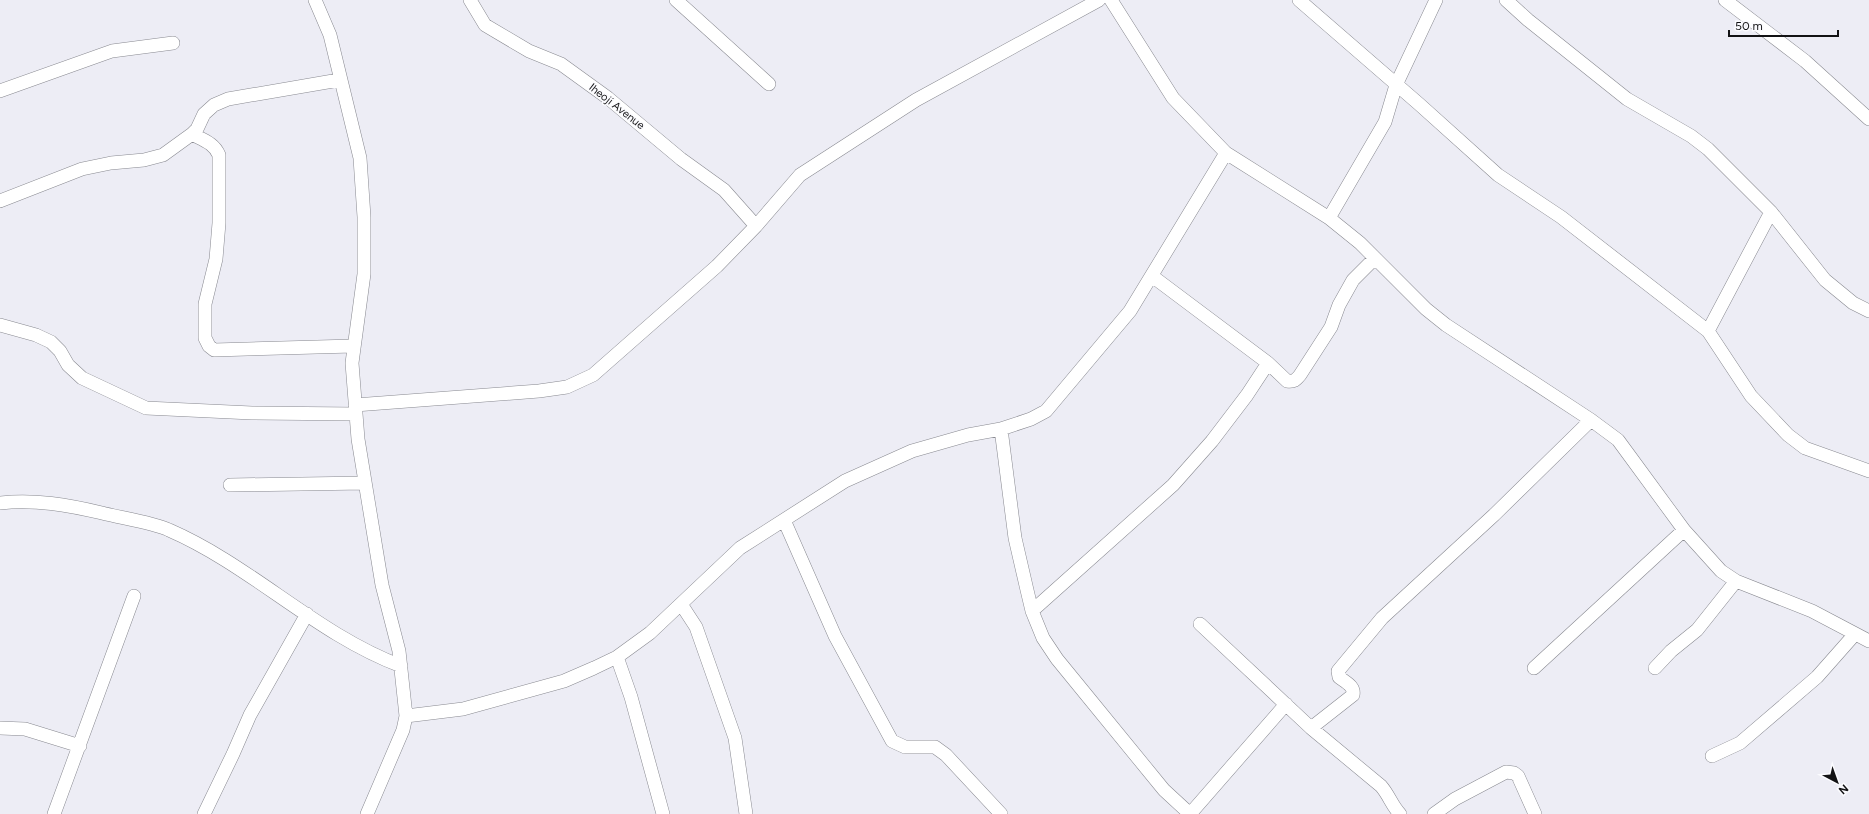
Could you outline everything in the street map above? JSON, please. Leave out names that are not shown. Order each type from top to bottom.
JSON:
[{"type":"street","points":[[315,0],[330,35],[339,80],[360,158],[364,217],[364,274],[353,346],[352,363],[358,439],[382,585],[399,651],[406,716],[398,742],[367,814]]},
{"type":"street","name":"Iheoji Avenue","points":[[470,0],[485,25],[529,51],[561,64],[608,98],[681,159],[724,190],[756,226]]},
{"type":"street","points":[[676,0],[769,84]]},
{"type":"street","points":[[0,325],[36,335],[51,342],[60,351],[68,365],[82,378],[146,408],[252,413],[356,409],[567,387],[593,375],[717,266],[756,226],[800,175],[916,100],[1099,0]]},
{"type":"street","points":[[1111,0],[1173,98],[1226,153],[1329,218],[1350,234],[1426,309],[1446,325],[1591,420],[1618,440],[1684,530],[1721,570],[1736,581],[1812,611],[1869,641]]},
{"type":"street","points":[[1299,0],[1504,180],[1561,217],[1708,331],[1751,396],[1788,435],[1805,448],[1869,472]]},
{"type":"street","points":[[1329,218],[1385,122],[1396,85],[1436,0]]},
{"type":"street","points":[[1506,0],[1528,20],[1627,99],[1691,136],[1708,149],[1771,212],[1824,280],[1853,303],[1869,311]]},
{"type":"street","points":[[1725,0],[1805,61],[1869,119]]},
{"type":"street","points":[[0,91],[112,51],[173,43]]},
{"type":"street","points":[[0,201],[82,170],[111,163],[144,160],[163,155],[192,134],[197,129],[204,114],[214,105],[228,99],[339,80]]},
{"type":"street","points":[[192,134],[211,144],[216,148],[218,154],[219,223],[216,259],[205,304],[205,338],[209,346],[214,350],[353,346]]},
{"type":"street","points":[[406,716],[463,709],[564,681],[617,657],[650,633],[740,548],[845,481],[912,451],[968,435],[1001,429],[1031,419],[1046,410],[1130,311],[1226,153]]},
{"type":"street","points":[[1708,331],[1771,212]]},
{"type":"street","points":[[1152,276],[1268,363],[1288,381],[1295,381],[1331,327],[1339,305],[1353,280],[1374,258]]},
{"type":"street","points":[[1032,610],[1173,485],[1212,441],[1247,395],[1268,363]]},
{"type":"street","points":[[1311,728],[1353,695],[1352,687],[1338,677],[1338,671],[1382,618],[1494,515],[1591,420]]},
{"type":"street","points":[[1001,429],[1015,538],[1032,610],[1043,638],[1057,659],[1164,790],[1190,814],[1286,704]]},
{"type":"street","points":[[230,485],[366,483]]},
{"type":"street","points":[[0,503],[20,500],[62,504],[168,529],[202,546],[234,565],[352,644],[376,657],[401,666]]},
{"type":"street","points":[[784,520],[835,636],[892,741],[905,747],[935,747],[946,755],[1001,814]]},
{"type":"street","points":[[1534,668],[1684,530]]},
{"type":"street","points":[[1654,668],[1670,651],[1697,630],[1736,581]]},
{"type":"street","points":[[54,814],[134,596]]},
{"type":"street","points":[[680,604],[696,627],[735,738],[746,814]]},
{"type":"street","points":[[204,814],[250,715],[307,614]]},
{"type":"street","points":[[1200,624],[1311,728],[1381,786],[1386,792],[1394,808],[1400,814]]},
{"type":"street","points":[[1712,756],[1740,743],[1817,677],[1855,634]]},
{"type":"street","points":[[617,657],[631,697],[663,814]]},
{"type":"street","points":[[0,728],[25,729],[80,746]]},
{"type":"street","points":[[1434,814],[1455,799],[1506,772],[1511,772],[1518,776],[1535,814]]}]
